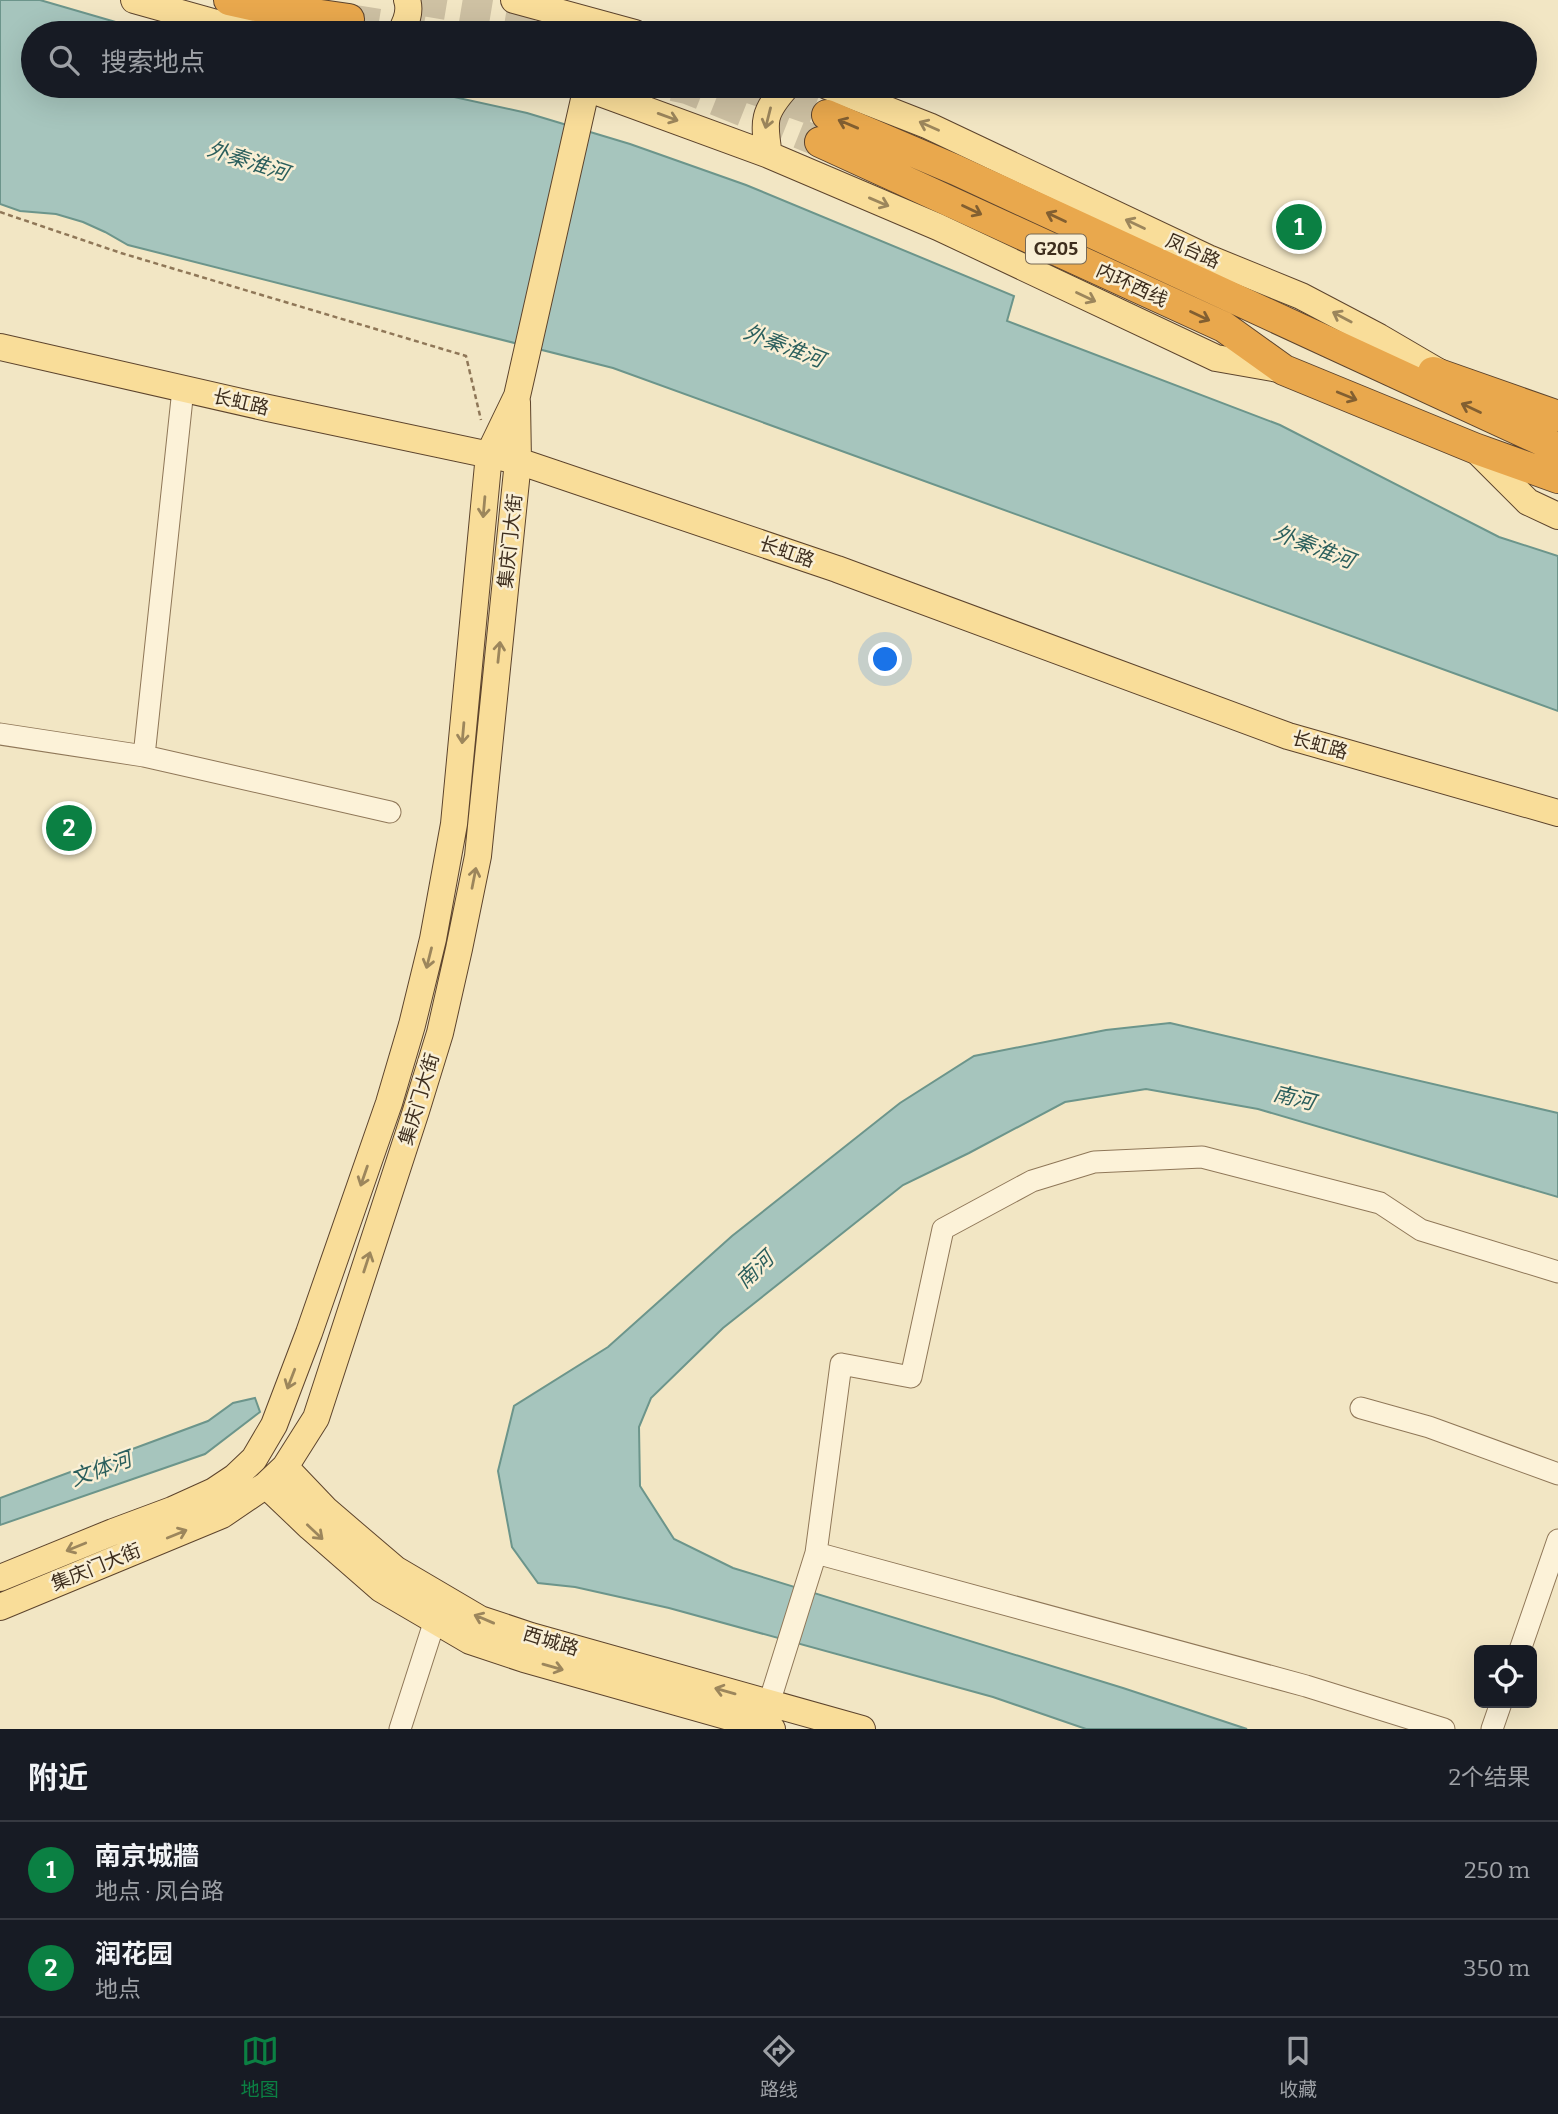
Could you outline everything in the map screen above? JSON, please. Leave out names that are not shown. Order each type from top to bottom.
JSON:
[{"type":"highway","points":[[229,0],[349,19]]},
{"type":"highway","name":"内环西线","points":[[825,114],[956,170],[1296,328]]},
{"type":"highway","name":"内环西线","points":[[825,114],[1224,327],[1284,370],[1474,448]]},
{"type":"highway","points":[[1296,328],[1444,375]]},
{"type":"highway","points":[[1296,328],[1546,442]]},
{"type":"highway","name":"凤台路","points":[[1444,375],[1558,416]]},
{"type":"highway","points":[[1474,448],[1558,478]]},
{"type":"highway","points":[[1474,448],[1558,499]]},
{"type":"main road","points":[[134,0],[210,21]]},
{"type":"main road","points":[[407,0],[407,21]]},
{"type":"main road","points":[[514,0],[600,18]]},
{"type":"main road","name":"集庆门大街","points":[[0,1578],[214,1491],[236,1477],[254,1459],[274,1426],[389,1103],[433,939],[454,824],[489,454],[519,389],[583,98]]},
{"type":"main road","points":[[617,98],[769,155],[938,227],[1216,358],[1284,370]]},
{"type":"main road","points":[[769,155],[764,127],[771,104],[776,98]]},
{"type":"main road","name":"凤台路","points":[[825,114],[929,126],[1208,258],[1301,296],[1444,375]]},
{"type":"main road","name":"长虹路","points":[[0,347],[518,461],[838,569],[1288,736],[1558,813]]},
{"type":"main road","name":"集庆门大街","points":[[0,1607],[222,1515],[266,1485],[285,1467],[316,1418],[440,1033],[473,883],[478,856],[518,461],[519,389]]},
{"type":"main road","points":[[1474,448],[1528,502],[1558,516]]},
{"type":"main road","name":"西城路","points":[[285,1467],[326,1510],[395,1569],[480,1619],[771,1716]]},
{"type":"main road","name":"西城路","points":[[266,1485],[381,1589],[470,1641],[524,1659],[771,1716],[862,1729]]},
{"type":"street","points":[[144,756],[183,388]]},
{"type":"street","points":[[0,734],[144,756],[390,813]]},
{"type":"street","points":[[771,1716],[816,1553],[841,1364],[911,1377],[943,1229],[1032,1181],[1094,1163],[1202,1157],[1380,1203],[1421,1230],[1558,1272]]},
{"type":"street","points":[[1361,1408],[1429,1427],[1558,1474]]},
{"type":"street","points":[[1522,1645],[1558,1540]]},
{"type":"street","points":[[816,1553],[1306,1686],[1444,1729]]},
{"type":"street","points":[[400,1729],[435,1620]]},
{"type":"street","points":[[1492,1729],[1499,1708]]},
{"type":"path","points":[[0,212],[121,253],[466,356],[489,454]]},
{"type":"water","name":"外秦淮河","points":[[0,0],[40,0],[112,21],[21,21],[21,98],[459,98],[527,113],[630,144],[746,185],[1014,296],[1007,321],[1280,425],[1499,537],[1558,556],[1558,711],[613,368],[128,245],[83,222],[56,214],[20,211],[0,204]]},
{"type":"water","name":"南河","points":[[1170,1023],[1558,1113],[1558,1197],[1258,1109],[1146,1089],[1065,1102],[903,1185],[723,1328],[651,1398],[639,1427],[640,1486],[674,1539],[733,1568],[1247,1729],[1086,1729],[993,1697],[669,1608],[575,1587],[538,1583],[512,1547],[498,1471],[514,1406],[608,1347],[732,1236],[900,1103],[974,1056],[1106,1030]]},
{"type":"water","name":"文体河","points":[[255,1398],[260,1412],[205,1454],[0,1525],[0,1498],[208,1421],[233,1403]]},
{"type":"tunnel","points":[[417,0],[536,21]]},
{"type":"tunnel","points":[[349,19],[361,21]]},
{"type":"tunnel","points":[[710,98],[820,142]]},
{"type":"tunnel","points":[[778,98],[827,115]]},
{"type":"place","name":"南京城牆","points":[[1299,227]]},
{"type":"place","name":"润花园","points":[[69,828]]}]
